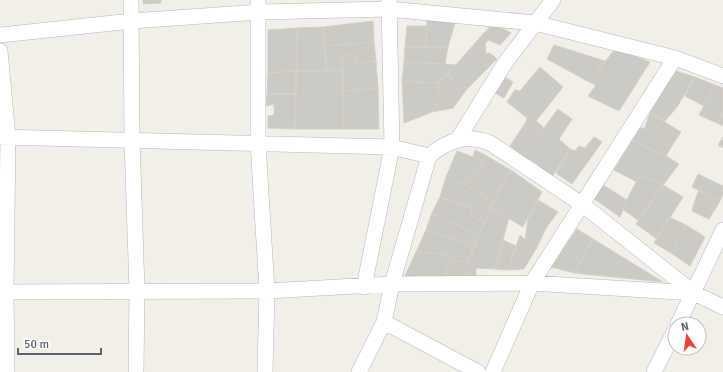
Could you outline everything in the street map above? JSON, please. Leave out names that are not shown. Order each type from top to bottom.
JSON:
[{"type":"street","points":[[131,0],[132,140],[137,290],[136,372]]},
{"type":"street","points":[[458,139],[505,64],[553,0]]},
{"type":"street","points":[[0,35],[259,6],[389,4],[535,23],[675,58],[723,76]]},
{"type":"street","points":[[364,287],[392,147],[389,4]]},
{"type":"street","points":[[259,6],[258,143],[267,291],[266,372]]},
{"type":"street","points":[[0,51],[4,137],[3,292],[8,372]]},
{"type":"street","points":[[493,372],[532,283],[583,205],[675,58]]},
{"type":"street","points":[[4,137],[392,147],[429,156]]},
{"type":"street","points":[[359,372],[384,322],[392,284],[429,156],[438,148],[458,139],[479,139],[490,143],[583,205],[694,293],[723,307]]},
{"type":"street","points":[[682,316],[723,230]]},
{"type":"street","points":[[3,292],[137,290],[267,291],[364,287],[392,284],[532,283],[694,293]]},
{"type":"street","points":[[384,322],[478,372]]},
{"type":"street","points":[[654,372],[667,346]]},
{"type":"building","points":[[143,0],[161,0],[161,3],[143,4]]},
{"type":"building","points":[[427,18],[455,23],[448,47],[426,47]]},
{"type":"building","points":[[373,21],[374,42],[324,46],[323,27]]},
{"type":"building","points":[[493,23],[511,33],[500,45],[489,40],[485,43],[486,54],[490,53],[497,59],[488,68],[468,51]]},
{"type":"building","points":[[407,26],[427,26],[426,47],[405,47]]},
{"type":"building","points":[[323,27],[327,71],[296,71],[297,28]]},
{"type":"building","points":[[297,28],[296,71],[268,73],[268,30]]},
{"type":"building","points":[[374,42],[376,61],[356,63],[355,54],[342,55],[343,70],[327,71],[324,46]]},
{"type":"building","points":[[554,45],[605,61],[589,82],[547,59]]},
{"type":"building","points":[[405,47],[448,47],[445,64],[404,62]]},
{"type":"building","points":[[615,49],[650,62],[619,111],[588,96],[596,85],[589,82]]},
{"type":"building","points":[[468,51],[488,68],[467,89],[447,75]]},
{"type":"building","points":[[355,54],[356,63],[376,61],[378,88],[343,91],[342,55]]},
{"type":"building","points":[[404,62],[456,65],[438,83],[402,81]]},
{"type":"building","points":[[540,67],[563,87],[536,121],[544,128],[540,133],[526,122],[527,118],[507,102],[515,90],[520,91]]},
{"type":"building","points":[[343,70],[344,129],[295,129],[296,71]]},
{"type":"building","points":[[296,71],[296,94],[267,94],[268,73]]},
{"type":"building","points":[[676,71],[695,77],[677,107],[660,96]]},
{"type":"building","points":[[447,75],[467,89],[453,108],[432,112],[443,96],[438,92],[438,83]]},
{"type":"building","points":[[503,76],[513,82],[504,98],[493,92]]},
{"type":"building","points":[[695,77],[715,85],[704,106],[685,96]]},
{"type":"building","points":[[402,81],[438,83],[438,92],[443,96],[432,112],[404,123]]},
{"type":"building","points":[[715,85],[723,88],[723,112],[717,123],[699,115]]},
{"type":"building","points":[[378,88],[379,129],[344,129],[343,91]]},
{"type":"building","points":[[267,94],[296,94],[295,129],[268,128],[268,116],[274,115],[274,104],[266,106]]},
{"type":"building","points":[[660,96],[677,107],[665,121],[650,113]]},
{"type":"building","points":[[558,109],[572,119],[559,139],[570,149],[552,177],[538,169],[539,165],[523,156]]},
{"type":"building","points":[[723,112],[723,126],[717,123]]},
{"type":"building","points":[[650,113],[681,132],[673,144],[645,128]]},
{"type":"building","points":[[526,122],[540,133],[523,156],[510,146]]},
{"type":"building","points":[[640,128],[645,128],[673,144],[666,156],[632,141]]},
{"type":"building","points":[[594,137],[602,142],[572,184],[556,173],[570,149],[575,151],[579,146],[585,148]]},
{"type":"building","points":[[723,137],[723,148],[718,145]]},
{"type":"building","points":[[632,141],[666,156],[679,164],[663,185],[640,175],[637,182],[614,170]]},
{"type":"building","points":[[475,150],[485,155],[478,175],[470,173],[465,184],[446,177],[457,151],[473,157]]},
{"type":"building","points":[[485,155],[511,170],[490,207],[483,203],[487,198],[486,197],[465,184],[470,173],[478,175]]},
{"type":"building","points":[[511,170],[542,192],[523,227],[490,207]]},
{"type":"building","points":[[698,174],[723,186],[723,194],[720,201],[692,187]]},
{"type":"building","points":[[640,175],[663,185],[638,220],[622,209]]},
{"type":"building","points":[[446,177],[465,184],[487,198],[483,203],[490,207],[485,223],[470,215],[473,208],[440,197]]},
{"type":"building","points":[[603,185],[627,200],[620,217],[593,198]]},
{"type":"building","points":[[663,185],[683,197],[657,239],[636,224]]},
{"type":"building","points":[[699,190],[720,201],[714,211],[695,200]]},
{"type":"building","points":[[440,197],[473,208],[470,215],[485,223],[478,235],[432,213]]},
{"type":"building","points":[[538,200],[558,212],[546,228],[536,249],[525,240],[528,219]]},
{"type":"building","points":[[695,200],[714,211],[709,219],[692,211]]},
{"type":"building","points":[[490,207],[509,218],[495,269],[476,268],[468,262],[478,235],[485,223]]},
{"type":"building","points":[[432,213],[478,235],[475,245],[426,230]]},
{"type":"building","points":[[669,217],[686,225],[671,253],[654,243]]},
{"type":"building","points":[[686,225],[705,237],[690,266],[671,253]]},
{"type":"building","points":[[577,229],[593,239],[574,273],[551,267]]},
{"type":"building","points":[[426,230],[475,245],[468,262],[451,260],[447,254],[416,252]]},
{"type":"building","points":[[520,235],[536,249],[524,269],[508,270]]},
{"type":"building","points":[[593,239],[663,282],[574,273]]},
{"type":"building","points":[[503,240],[516,246],[508,270],[495,269]]},
{"type":"building","points":[[416,252],[447,254],[451,260],[447,271],[447,279],[404,278]]},
{"type":"building","points":[[451,260],[468,262],[476,268],[476,278],[447,279],[447,271]]}]
